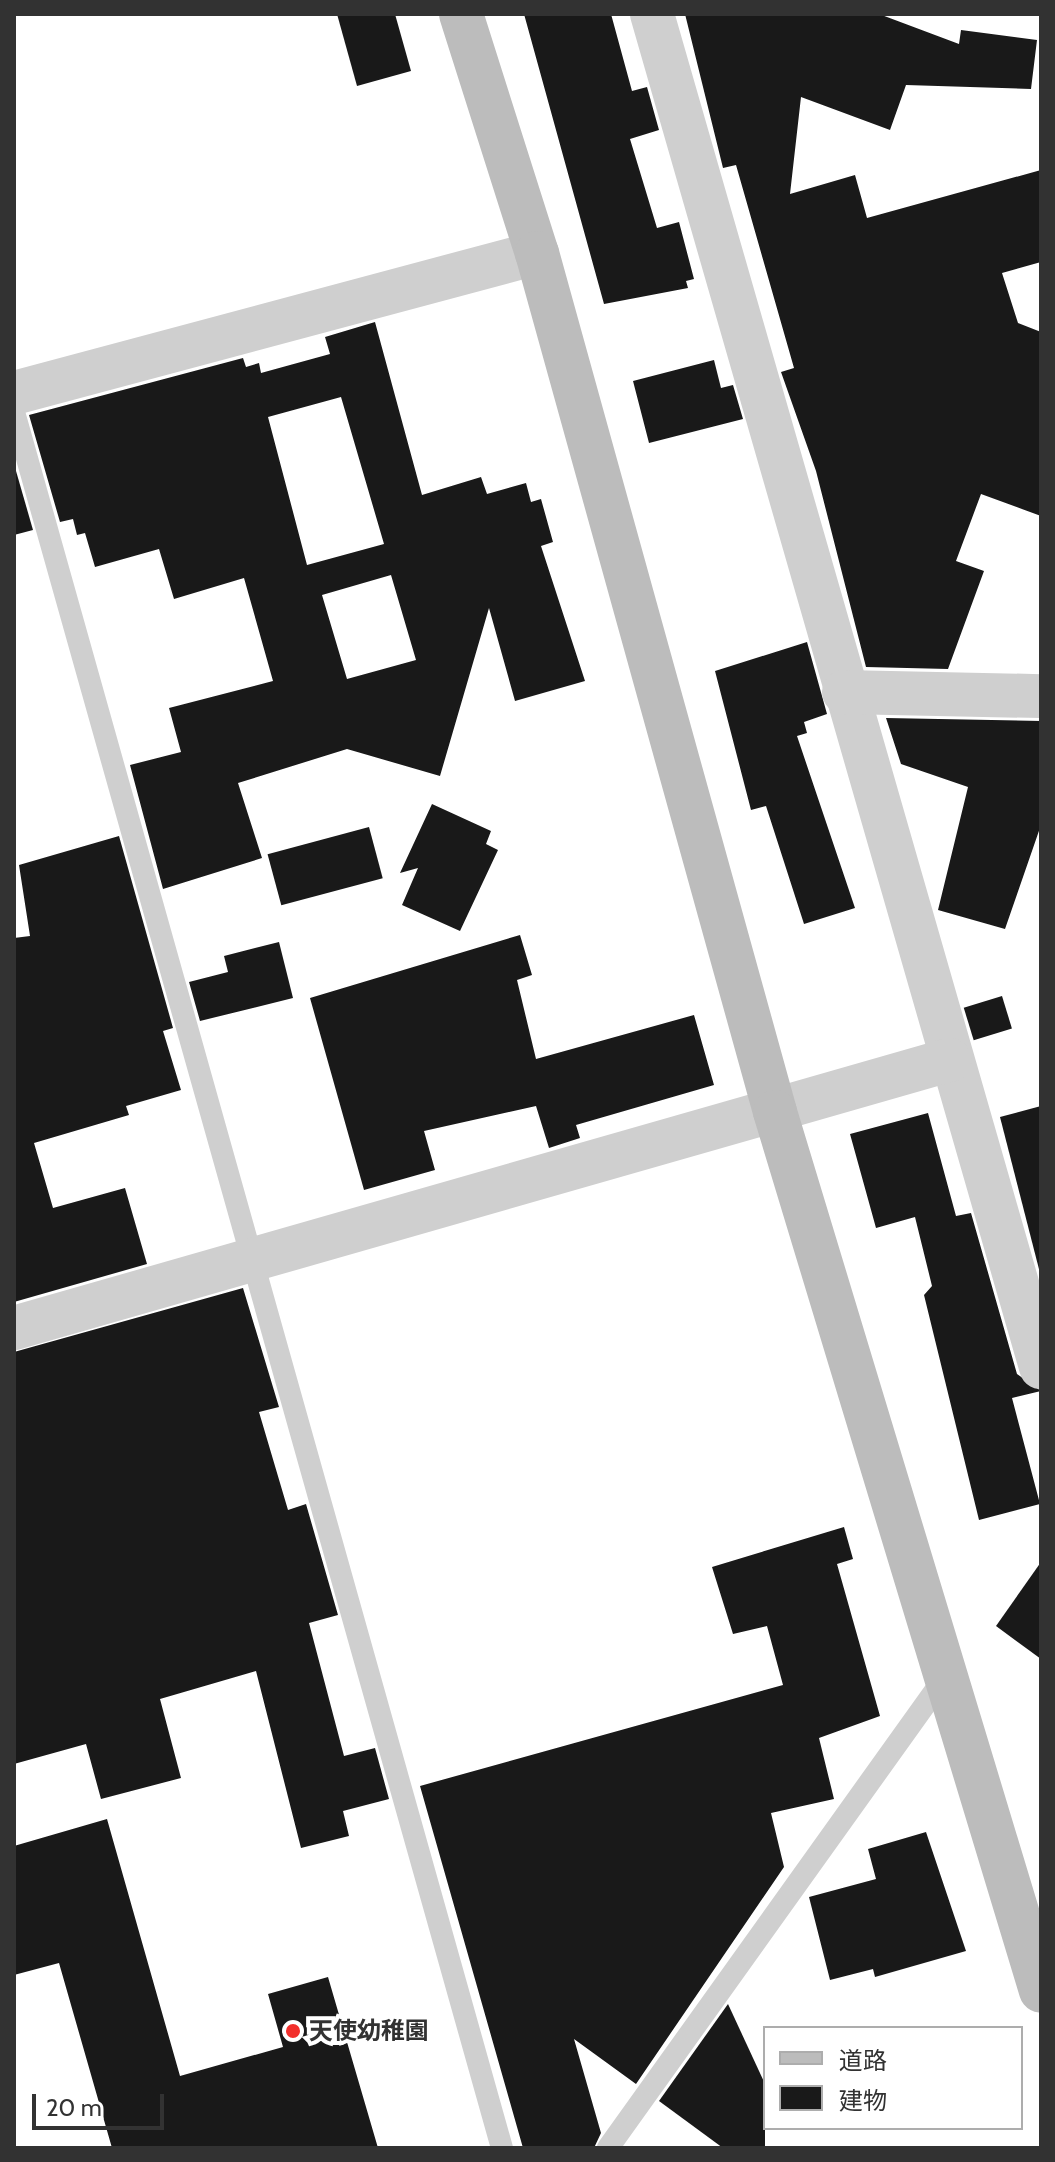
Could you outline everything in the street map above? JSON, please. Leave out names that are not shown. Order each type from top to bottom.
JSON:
[{"type":"street","points":[[461,14],[537,253],[775,1112],[1041,1991]]},
{"type":"street","points":[[652,14],[949,1060],[1041,1367]]},
{"type":"street","points":[[14,393],[537,253]]},
{"type":"street","points":[[844,692],[1041,696]]},
{"type":"street","points":[[14,1328],[949,1060]]},
{"type":"lane","points":[[14,412],[255,1257],[502,2148]]},
{"type":"lane","points":[[608,2148],[947,1673]]},
{"type":"building","points":[[337,14],[395,14],[411,71],[357,86]]},
{"type":"building","points":[[524,14],[611,14],[632,91],[647,87],[659,130],[630,139],[657,228],[679,222],[694,279],[686,281],[688,288],[604,304]]},
{"type":"building","points":[[685,14],[879,14],[959,44],[961,30],[1037,40],[1031,89],[906,85],[890,130],[801,97],[790,194],[855,175],[867,218],[1041,170],[1041,262],[1002,273],[1018,323],[1041,332],[1041,516],[981,494],[956,561],[984,571],[948,669],[866,667],[816,471],[781,372],[794,368],[736,165],[723,168]]},
{"type":"building","points":[[375,322],[422,495],[481,477],[487,494],[526,483],[531,502],[541,499],[553,542],[541,546],[585,681],[515,701],[489,608],[440,776],[347,749],[238,783],[262,858],[163,889],[130,765],[181,752],[169,708],[273,681],[244,578],[174,599],[159,549],[95,567],[85,533],[77,535],[73,519],[60,522],[29,415],[243,358],[246,367],[259,363],[261,373],[330,354],[325,337]],"holes":[[[341,397],[384,544],[307,565],[268,417]],[[391,575],[416,660],[347,679],[322,595]]]},
{"type":"building","points":[[714,360],[721,388],[733,385],[743,419],[649,443],[633,381]]},
{"type":"building","points":[[14,464],[33,530],[14,535]]},
{"type":"building","points":[[807,642],[827,714],[804,722],[807,733],[797,736],[855,908],[804,924],[766,806],[751,810],[715,671]]},
{"type":"building","points":[[886,718],[1041,721],[1041,825],[1005,929],[938,910],[968,787],[901,764]]},
{"type":"building","points":[[432,804],[491,831],[486,844],[498,850],[460,931],[402,905],[418,868],[400,873]]},
{"type":"building","points":[[369,827],[383,878],[281,905],[268,854]]},
{"type":"building","points":[[119,836],[173,1028],[163,1031],[181,1090],[126,1106],[129,1115],[34,1143],[53,1208],[125,1188],[147,1264],[14,1302],[14,938],[30,936],[19,865]]},
{"type":"building","points":[[520,935],[532,975],[517,980],[536,1059],[694,1015],[714,1085],[576,1125],[580,1138],[549,1148],[536,1106],[424,1131],[435,1170],[364,1190],[310,998]]},
{"type":"building","points":[[279,942],[293,998],[200,1021],[189,982],[228,972],[224,956]]},
{"type":"building","points":[[1002,996],[1012,1029],[974,1040],[964,1008]]},
{"type":"building","points":[[1041,1106],[1041,1277],[1000,1117]]},
{"type":"building","points":[[928,1113],[956,1216],[971,1213],[1017,1374],[1041,1391],[1012,1398],[1040,1504],[979,1520],[924,1295],[932,1286],[915,1217],[876,1228],[850,1134]]},
{"type":"building","points":[[243,1288],[279,1407],[259,1412],[288,1510],[306,1504],[338,1615],[309,1623],[344,1756],[375,1748],[389,1799],[343,1811],[349,1836],[301,1848],[256,1671],[160,1699],[181,1778],[101,1799],[86,1744],[14,1764],[14,1352]]},
{"type":"building","points":[[844,1527],[853,1559],[837,1564],[880,1716],[819,1738],[834,1799],[771,1813],[784,1867],[636,2084],[574,2039],[601,2133],[594,2148],[523,2148],[420,1786],[783,1685],[767,1626],[733,1634],[712,1567]]},
{"type":"building","points":[[1041,1562],[1041,1659],[996,1626]]},
{"type":"building","points":[[107,1819],[180,2076],[283,2047],[268,1994],[328,1977],[378,2148],[112,2148],[59,1963],[14,1975],[14,1846]]},
{"type":"building","points":[[926,1832],[966,1951],[875,1977],[873,1969],[830,1980],[809,1897],[876,1879],[868,1849]]},
{"type":"building","points":[[728,2004],[763,2080],[765,2148],[723,2148],[659,2101]]},
{"type":"place","name":"天使幼稚園","points":[[293,2031]]}]
